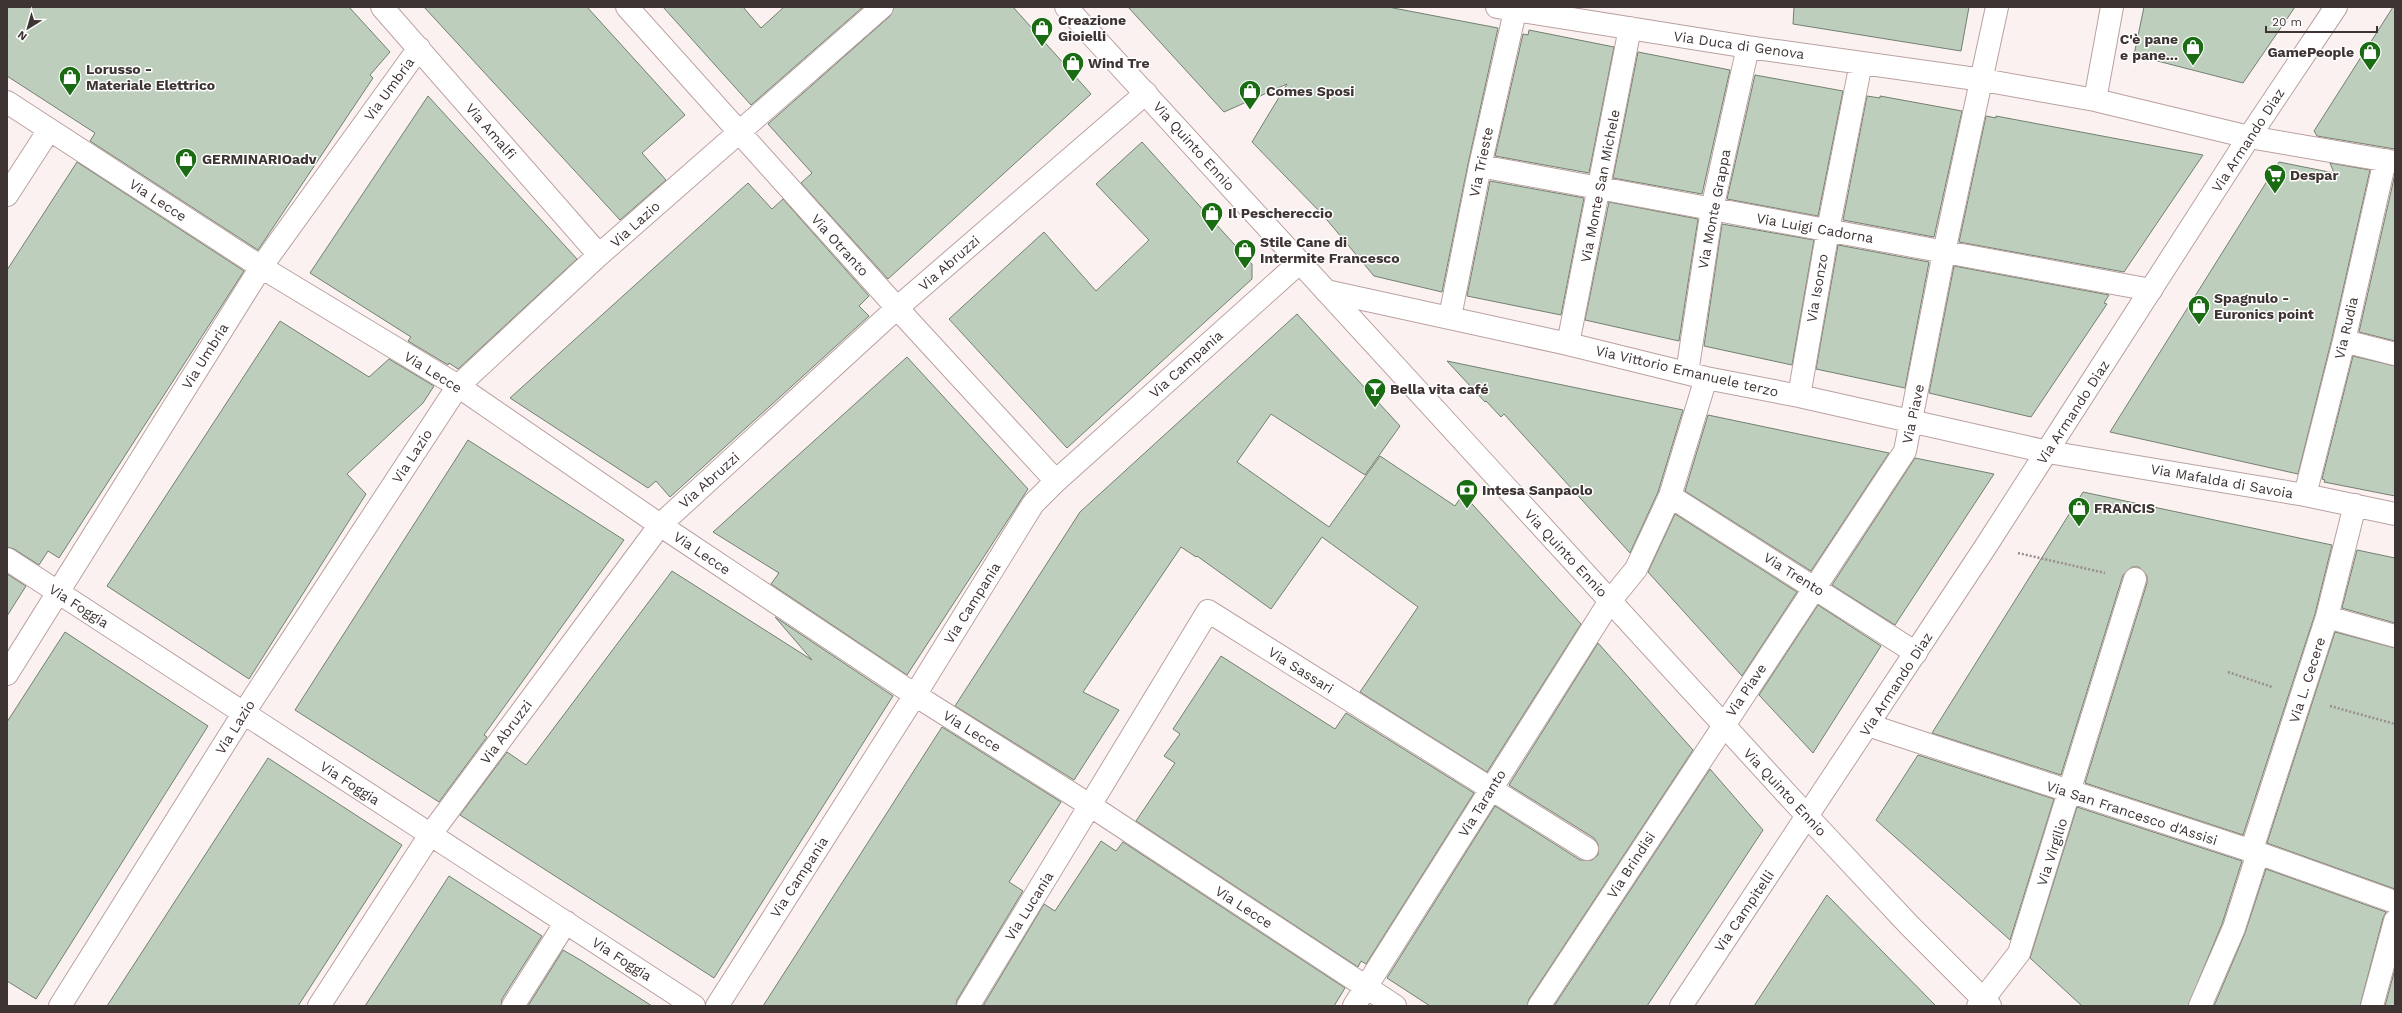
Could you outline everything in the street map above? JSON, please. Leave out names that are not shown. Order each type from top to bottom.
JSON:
[{"type":"street","name":"Via Amalfi","points":[[382,7],[599,255]]},
{"type":"street","name":"Via Otranto","points":[[627,7],[897,308],[1056,481]]},
{"type":"street","name":"Via Lazio","points":[[60,1006],[243,714],[458,386],[599,255],[738,131],[882,7]]},
{"type":"street","name":"Via Quinto Ennio","points":[[1066,7],[1808,817],[1984,1004]]},
{"type":"street","name":"Via Piave","points":[[1723,724],[1905,451],[1912,422],[1944,252],[1983,80],[1997,7]]},
{"type":"street","points":[[2095,100],[2112,7]]},
{"type":"street","name":"Via Armando Diaz","points":[[1808,817],[2048,452],[2249,137],[2336,7]]},
{"type":"street","name":"Via Duca di Genova","points":[[1509,8],[1748,47],[1983,80],[2095,100],[2249,137],[2390,161]]},
{"type":"street","name":"Via Trieste","points":[[1450,317],[1509,8]]},
{"type":"street","name":"Via Monte San Michele","points":[[1568,344],[1600,188],[1630,28]]},
{"type":"street","name":"Via Monte Grappa","points":[[1610,601],[1636,569],[1670,496],[1696,376],[1712,209],[1748,47]]},
{"type":"street","name":"Via Umbria","points":[[7,674],[261,267],[419,48]]},
{"type":"street","name":"Via Isonzo","points":[[1799,396],[1828,230],[1861,63]]},
{"type":"street","name":"Via Abruzzi","points":[[319,1006],[430,835],[660,525],[897,308],[1146,94]]},
{"type":"street","name":"Via Lecce","points":[[7,102],[261,267],[458,386],[660,525],[915,695],[1091,806],[1395,1006]]},
{"type":"street","points":[[7,195],[49,130]]},
{"type":"street","name":"Via Rudia","points":[[2304,495],[2390,161]]},
{"type":"street","name":"Via Luigi Cadorna","points":[[1480,166],[2150,290]]},
{"type":"street","name":"Via Campania","points":[[717,1006],[915,695],[1033,504],[1056,481],[1300,262]]},
{"type":"street","name":"Via Vittorio Emanuele terzo","points":[[1326,290],[1568,344],[1696,376],[1799,396],[2048,452]]},
{"type":"street","points":[[2344,341],[2395,354]]},
{"type":"street","name":"Via Mafalda di Savoia","points":[[2048,452],[2304,495],[2395,514]]},
{"type":"street","name":"Via Trento","points":[[1670,496],[1814,586],[1916,653]]},
{"type":"street","name":"Via L. Cecere","points":[[2200,1006],[2234,928],[2254,853],[2327,616],[2355,505]]},
{"type":"street","name":"Via Foggia","points":[[7,559],[243,714],[694,1006]]},
{"type":"street","name":"Via Virgilio","points":[[1984,1004],[2019,953],[2071,793],[2135,580]]},
{"type":"street","name":"Via Taranto","points":[[1354,1006],[1610,601]]},
{"type":"street","name":"Via Sassari","points":[[1091,806],[1208,611],[1587,848]]},
{"type":"street","points":[[2327,616],[2395,636]]},
{"type":"street","name":"Via Brindisi","points":[[1539,1006],[1723,724]]},
{"type":"street","name":"Via San Francesco d'Assisi","points":[[1868,725],[2254,853],[2395,902]]},
{"type":"street","name":"Via Lucania","points":[[968,1006],[1091,806]]},
{"type":"street","name":"Via Campitelli","points":[[1681,1006],[1808,817]]},
{"type":"street","points":[[2372,1006],[2395,921]]},
{"type":"street","points":[[513,1006],[566,922]]},
{"type":"path","points":[[1986,546],[2135,580]]},
{"type":"building","points":[[7,7],[349,7],[390,52],[370,75],[373,78],[258,250],[90,141],[95,133],[7,76]]},
{"type":"building","points":[[424,7],[587,7],[685,115],[642,153],[666,180],[620,220]]},
{"type":"building","points":[[663,7],[743,7],[761,28],[784,7],[863,7],[751,105]]},
{"type":"building","points":[[894,7],[1013,7],[1091,94],[888,279],[801,183],[812,173],[768,124],[890,16]]},
{"type":"building","points":[[1128,7],[1388,7],[1498,28],[1442,292],[1374,276],[1322,214],[1252,142],[1287,84],[1224,112]]},
{"type":"building","points":[[1794,7],[1969,7],[1961,51],[1793,24]]},
{"type":"building","points":[[2144,7],[2295,7],[2243,83],[2134,55]]},
{"type":"building","points":[[2393,7],[2395,7],[2395,149],[2317,136],[2314,131]]},
{"type":"building","points":[[1529,30],[1614,47],[1589,173],[1495,156],[1523,34],[1528,35]]},
{"type":"building","points":[[1638,52],[1730,70],[1702,194],[1613,178]]},
{"type":"building","points":[[1755,75],[1843,91],[1818,216],[1727,199]]},
{"type":"building","points":[[428,96],[577,259],[458,369],[449,363],[448,365],[408,341],[411,337],[310,273]]},
{"type":"building","points":[[1867,96],[1880,98],[1880,96],[1962,111],[1934,237],[1843,220]]},
{"type":"building","points":[[1986,116],[1996,118],[1996,116],[2203,155],[2124,272],[1959,242]]},
{"type":"building","points":[[1142,142],[1252,264],[1252,279],[1067,448],[949,319],[1044,232],[1096,291],[1149,240],[1096,184]]},
{"type":"building","points":[[77,162],[244,271],[59,558],[48,551],[39,565],[14,549],[7,547],[7,270]]},
{"type":"building","points":[[2279,162],[2334,173],[2330,163],[2370,170],[2332,338],[2298,474],[2110,432]]},
{"type":"building","points":[[2395,174],[2395,341],[2359,332]]},
{"type":"building","points":[[1490,181],[1584,198],[1561,315],[1467,296]]},
{"type":"building","points":[[748,183],[772,209],[783,199],[869,296],[859,306],[869,316],[670,497],[656,481],[648,488],[510,398]]},
{"type":"building","points":[[1609,202],[1698,219],[1679,341],[1585,320]]},
{"type":"building","points":[[1722,224],[1814,240],[1792,365],[1704,346]]},
{"type":"building","points":[[1838,245],[1929,262],[1905,388],[1816,369]]},
{"type":"building","points":[[1954,266],[2109,295],[2104,303],[2107,304],[2031,417],[1929,393]]},
{"type":"building","points":[[1297,314],[1400,426],[1365,475],[1271,414],[1237,462],[1329,527],[1380,456],[1455,506],[1463,494],[1581,624],[1487,772],[1360,692],[1418,607],[1322,537],[1271,609],[1197,556],[1196,557],[1181,547],[1083,692],[1119,710],[1074,780],[955,706],[1080,512]]},
{"type":"building","points":[[280,321],[369,377],[389,359],[434,386],[423,403],[347,474],[366,494],[249,679],[107,586]]},
{"type":"building","points":[[2353,356],[2395,366],[2395,496],[2324,482],[2325,480],[2322,479]]},
{"type":"building","points":[[907,357],[1028,489],[907,675],[771,584],[779,573],[713,532]]},
{"type":"building","points":[[1447,361],[1683,410],[1658,492],[1630,553],[1504,414],[1501,417]]},
{"type":"building","points":[[1708,415],[1889,453],[1811,571],[1685,491]]},
{"type":"building","points":[[468,440],[624,540],[484,735],[487,737],[439,802],[295,710]]},
{"type":"building","points":[[1915,458],[1994,474],[1895,625],[1832,585]]},
{"type":"building","points":[[2083,492],[2332,545],[2315,614],[2243,835],[2085,783],[2147,583],[2147,576],[2139,567],[2132,567],[2123,575],[2061,775],[1932,733]]},
{"type":"building","points":[[1675,514],[1797,592],[1742,676],[1648,572]]},
{"type":"building","points":[[2357,550],[2395,558],[2395,623],[2342,608]]},
{"type":"building","points":[[672,571],[812,660],[775,617],[893,696],[714,978],[460,815],[507,752],[526,765]]},
{"type":"building","points":[[7,574],[26,586],[7,616]]},
{"type":"building","points":[[1818,605],[1881,646],[1813,753],[1759,695]]},
{"type":"building","points":[[65,632],[208,726],[36,999],[7,981],[7,722]]},
{"type":"building","points":[[2335,632],[2395,648],[2395,889],[2267,843]]},
{"type":"building","points":[[1598,643],[1693,750],[1529,999],[1527,1006],[1430,1006],[1387,978],[1495,806],[1580,860],[1592,860],[1598,855],[1598,844],[1594,838],[1509,785]]},
{"type":"building","points":[[1221,656],[1335,729],[1346,713],[1474,793],[1366,964],[1361,961],[1358,967],[1136,821],[1175,763],[1164,756],[1180,734],[1173,729]]},
{"type":"building","points":[[942,727],[1061,802],[1009,882],[1023,891],[957,1000],[956,1006],[763,1006]]},
{"type":"building","points":[[1918,755],[2054,799],[2010,940],[1876,820]]},
{"type":"building","points":[[268,758],[402,845],[298,1006],[107,1006]]},
{"type":"building","points":[[1710,769],[1763,830],[1647,1006],[1554,1006]]},
{"type":"building","points":[[2077,807],[2242,861],[2222,924],[2188,1006],[2082,1006],[2030,958]]},
{"type":"building","points":[[1101,841],[1116,851],[1123,842],[1345,988],[1334,1006],[983,1006],[1044,904],[1055,911]]},
{"type":"building","points":[[2266,869],[2386,912],[2383,918],[2360,1006],[2214,1006],[2245,933]]},
{"type":"building","points":[[449,876],[542,936],[502,999],[501,1006],[365,1006]]},
{"type":"building","points":[[1827,895],[1936,1006],[1754,1006]]},
{"type":"building","points":[[563,950],[582,961],[652,1006],[528,1006]]},
{"type":"building","points":[[2395,969],[2395,1006],[2385,1006]]},
{"type":"place","name":"Creazione Gioielli","points":[[1042,48]]},
{"type":"place","name":"C'è pane e pane...","points":[[2193,66]]},
{"type":"place","name":"GamePeople","points":[[2370,72]]},
{"type":"place","name":"Wind Tre","points":[[1073,82]]},
{"type":"place","name":"Lorusso - Materiale Elettrico","points":[[70,96]]},
{"type":"place","name":"Comes Sposi","points":[[1250,110]]},
{"type":"place","name":"GERMINARIOadv","points":[[186,178]]},
{"type":"place","name":"Despar","points":[[2275,194]]},
{"type":"place","name":"Il Peschereccio","points":[[1212,232]]},
{"type":"place","name":"Stile Cane di Intermite Francesco","points":[[1245,270]]},
{"type":"place","name":"Spagnulo - Euronics point","points":[[2199,326]]},
{"type":"place","name":"Bella vita café","points":[[1375,408]]},
{"type":"place","name":"Intesa Sanpaolo","points":[[1467,510]]},
{"type":"place","name":"FRANCIS","points":[[2079,528]]}]
